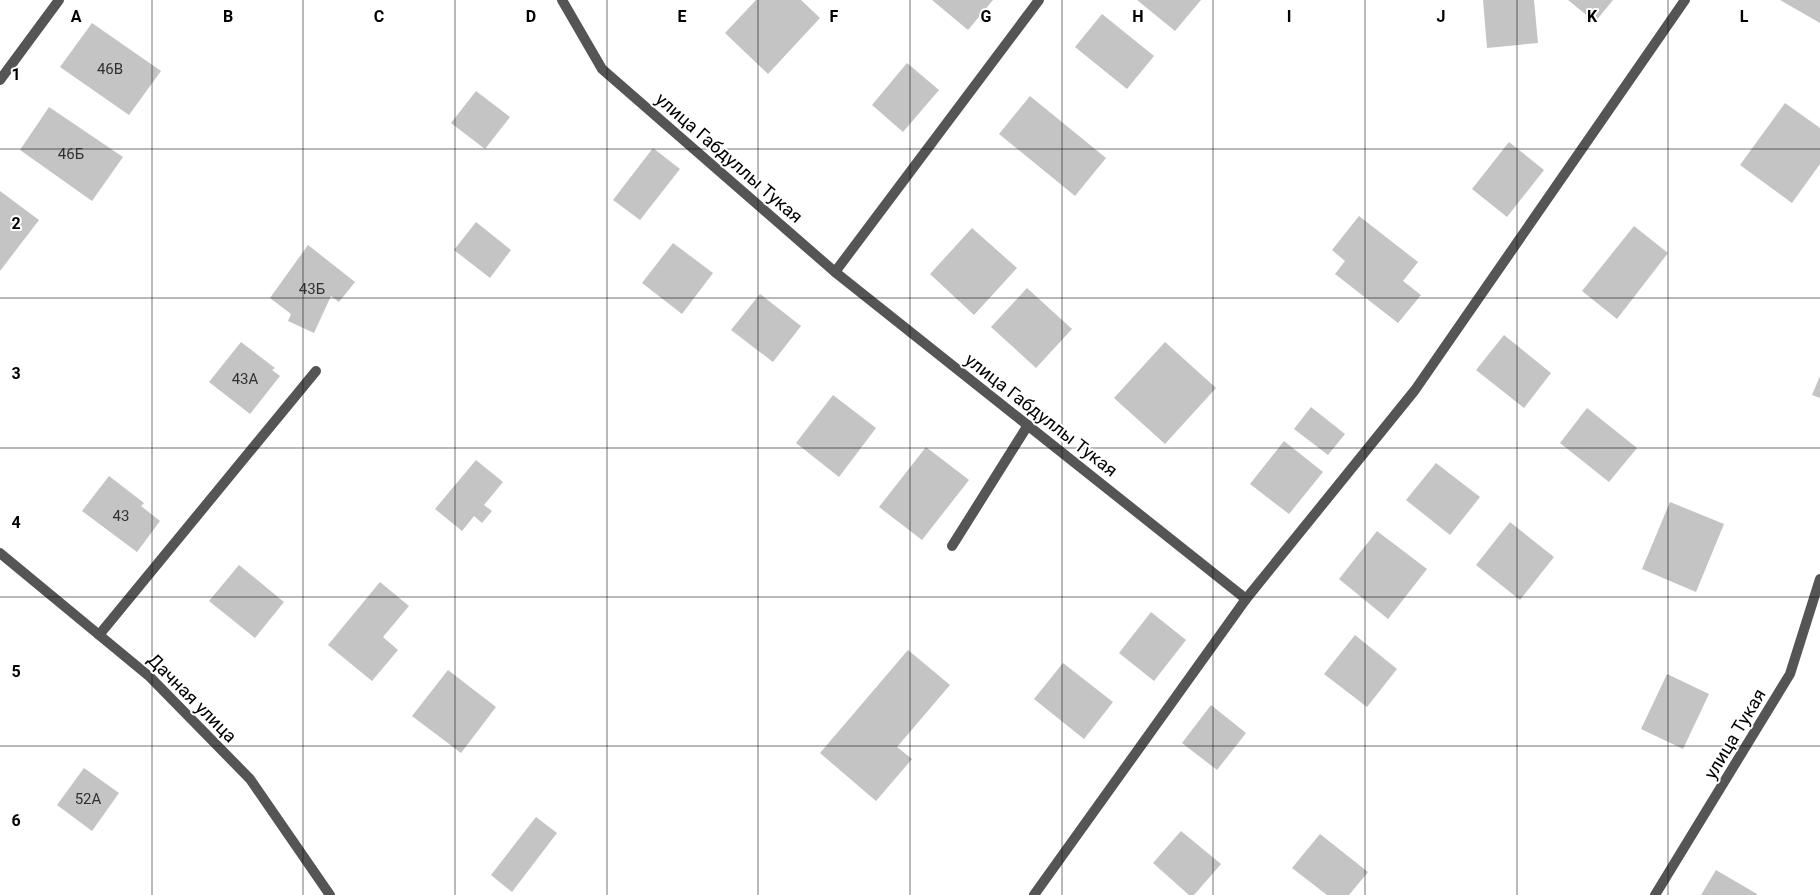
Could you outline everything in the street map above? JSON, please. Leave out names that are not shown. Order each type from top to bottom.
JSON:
[{"type":"street","points":[[0,80],[59,0]]},
{"type":"street","name":"улица Габдуллы Тукая","points":[[562,0],[602,69],[835,272],[1246,599]]},
{"type":"street","points":[[835,272],[1039,0]]},
{"type":"street","points":[[1034,895],[1246,599],[1415,390],[1685,0]]},
{"type":"street","points":[[99,635],[316,372]]},
{"type":"street","points":[[952,546],[1028,425]]},
{"type":"street","name":"Дачная улица","points":[[0,552],[150,677],[250,779],[330,895]]},
{"type":"street","name":"улица Тукая","points":[[1655,895],[1790,674],[1820,579]]},
{"type":"building","points":[[756,0],[801,0],[820,18],[768,74],[725,33]]},
{"type":"building","points":[[932,0],[993,0],[968,30]]},
{"type":"building","points":[[1137,0],[1201,0],[1175,31]]},
{"type":"building","points":[[1483,0],[1534,0],[1538,43],[1487,48]]},
{"type":"building","points":[[1568,0],[1613,0],[1595,22]]},
{"type":"building","points":[[1780,0],[1820,0],[1820,23]]},
{"type":"building","points":[[1102,14],[1154,56],[1127,89],[1075,47]]},
{"type":"building","points":[[92,23],[161,71],[129,115],[60,67]]},
{"type":"building","points":[[907,63],[939,90],[903,132],[872,105]]},
{"type":"building","points":[[476,91],[510,117],[485,149],[451,123]]},
{"type":"building","points":[[1030,96],[1106,158],[1075,196],[999,134]]},
{"type":"building","points":[[1785,103],[1820,128],[1820,164],[1792,203],[1740,165]]},
{"type":"building","points":[[49,107],[123,157],[92,201],[20,150]]},
{"type":"building","points":[[1509,142],[1544,170],[1507,217],[1472,189]]},
{"type":"building","points":[[653,148],[680,169],[640,220],[613,200]]},
{"type":"building","points":[[0,191],[39,220],[0,271]]},
{"type":"building","points":[[1359,216],[1418,262],[1403,281],[1421,295],[1398,323],[1335,274],[1345,261],[1332,250]]},
{"type":"building","points":[[476,222],[511,250],[490,278],[454,250]]},
{"type":"building","points":[[1634,226],[1668,253],[1617,319],[1582,291]]},
{"type":"building","points":[[972,228],[1017,268],[974,315],[930,274]]},
{"type":"building","points":[[673,243],[713,273],[682,314],[642,283]]},
{"type":"building","points":[[308,245],[355,282],[339,302],[331,296],[314,333],[288,321],[291,314],[270,298]]},
{"type":"building","points":[[1027,288],[1072,329],[1036,368],[991,327]]},
{"type":"building","points":[[760,294],[801,326],[773,362],[731,330]]},
{"type":"building","points":[[1504,335],[1551,373],[1524,408],[1476,370]]},
{"type":"building","points":[[241,342],[275,368],[272,370],[280,376],[250,414],[209,382]]},
{"type":"building","points":[[1165,342],[1216,388],[1165,444],[1114,398]]},
{"type":"building","points":[[1820,376],[1820,398],[1812,395]]},
{"type":"building","points":[[833,395],[876,428],[839,477],[796,443]]},
{"type":"building","points":[[1311,407],[1345,434],[1328,455],[1294,429]]},
{"type":"building","points":[[1587,408],[1637,448],[1609,482],[1560,443]]},
{"type":"building","points":[[1284,441],[1323,472],[1289,514],[1250,484]]},
{"type":"building","points":[[926,447],[969,480],[922,540],[879,507]]},
{"type":"building","points":[[476,460],[503,482],[484,505],[492,511],[482,523],[474,516],[462,531],[435,509]]},
{"type":"building","points":[[1436,463],[1480,497],[1450,535],[1406,500]]},
{"type":"building","points":[[109,476],[144,503],[141,506],[160,521],[137,552],[82,511]]},
{"type":"building","points":[[1670,502],[1724,524],[1696,592],[1642,569]]},
{"type":"building","points":[[1510,522],[1554,557],[1520,600],[1476,565]]},
{"type":"building","points":[[1377,531],[1427,569],[1388,619],[1339,579]]},
{"type":"building","points":[[239,565],[284,602],[255,638],[209,601]]},
{"type":"building","points":[[380,582],[409,606],[383,637],[398,650],[372,681],[328,645]]},
{"type":"building","points":[[1151,612],[1186,640],[1154,681],[1119,653]]},
{"type":"building","points":[[1355,635],[1397,669],[1367,707],[1324,674]]},
{"type":"building","points":[[908,650],[950,685],[897,747],[912,759],[876,801],[820,753]]},
{"type":"building","points":[[1063,663],[1113,702],[1084,739],[1034,699]]},
{"type":"building","points":[[448,670],[496,707],[461,753],[412,716]]},
{"type":"building","points":[[1667,674],[1709,694],[1683,749],[1641,729]]},
{"type":"building","points":[[1211,705],[1246,733],[1217,770],[1182,743]]},
{"type":"building","points":[[84,768],[119,793],[92,831],[57,805]]},
{"type":"building","points":[[536,817],[557,833],[512,892],[491,875]]},
{"type":"building","points":[[1181,831],[1221,864],[1194,895],[1189,895],[1153,863]]},
{"type":"building","points":[[1320,834],[1368,872],[1349,895],[1327,895],[1292,868]]},
{"type":"building","points":[[1716,870],[1757,894],[1757,895],[1701,895]]}]
